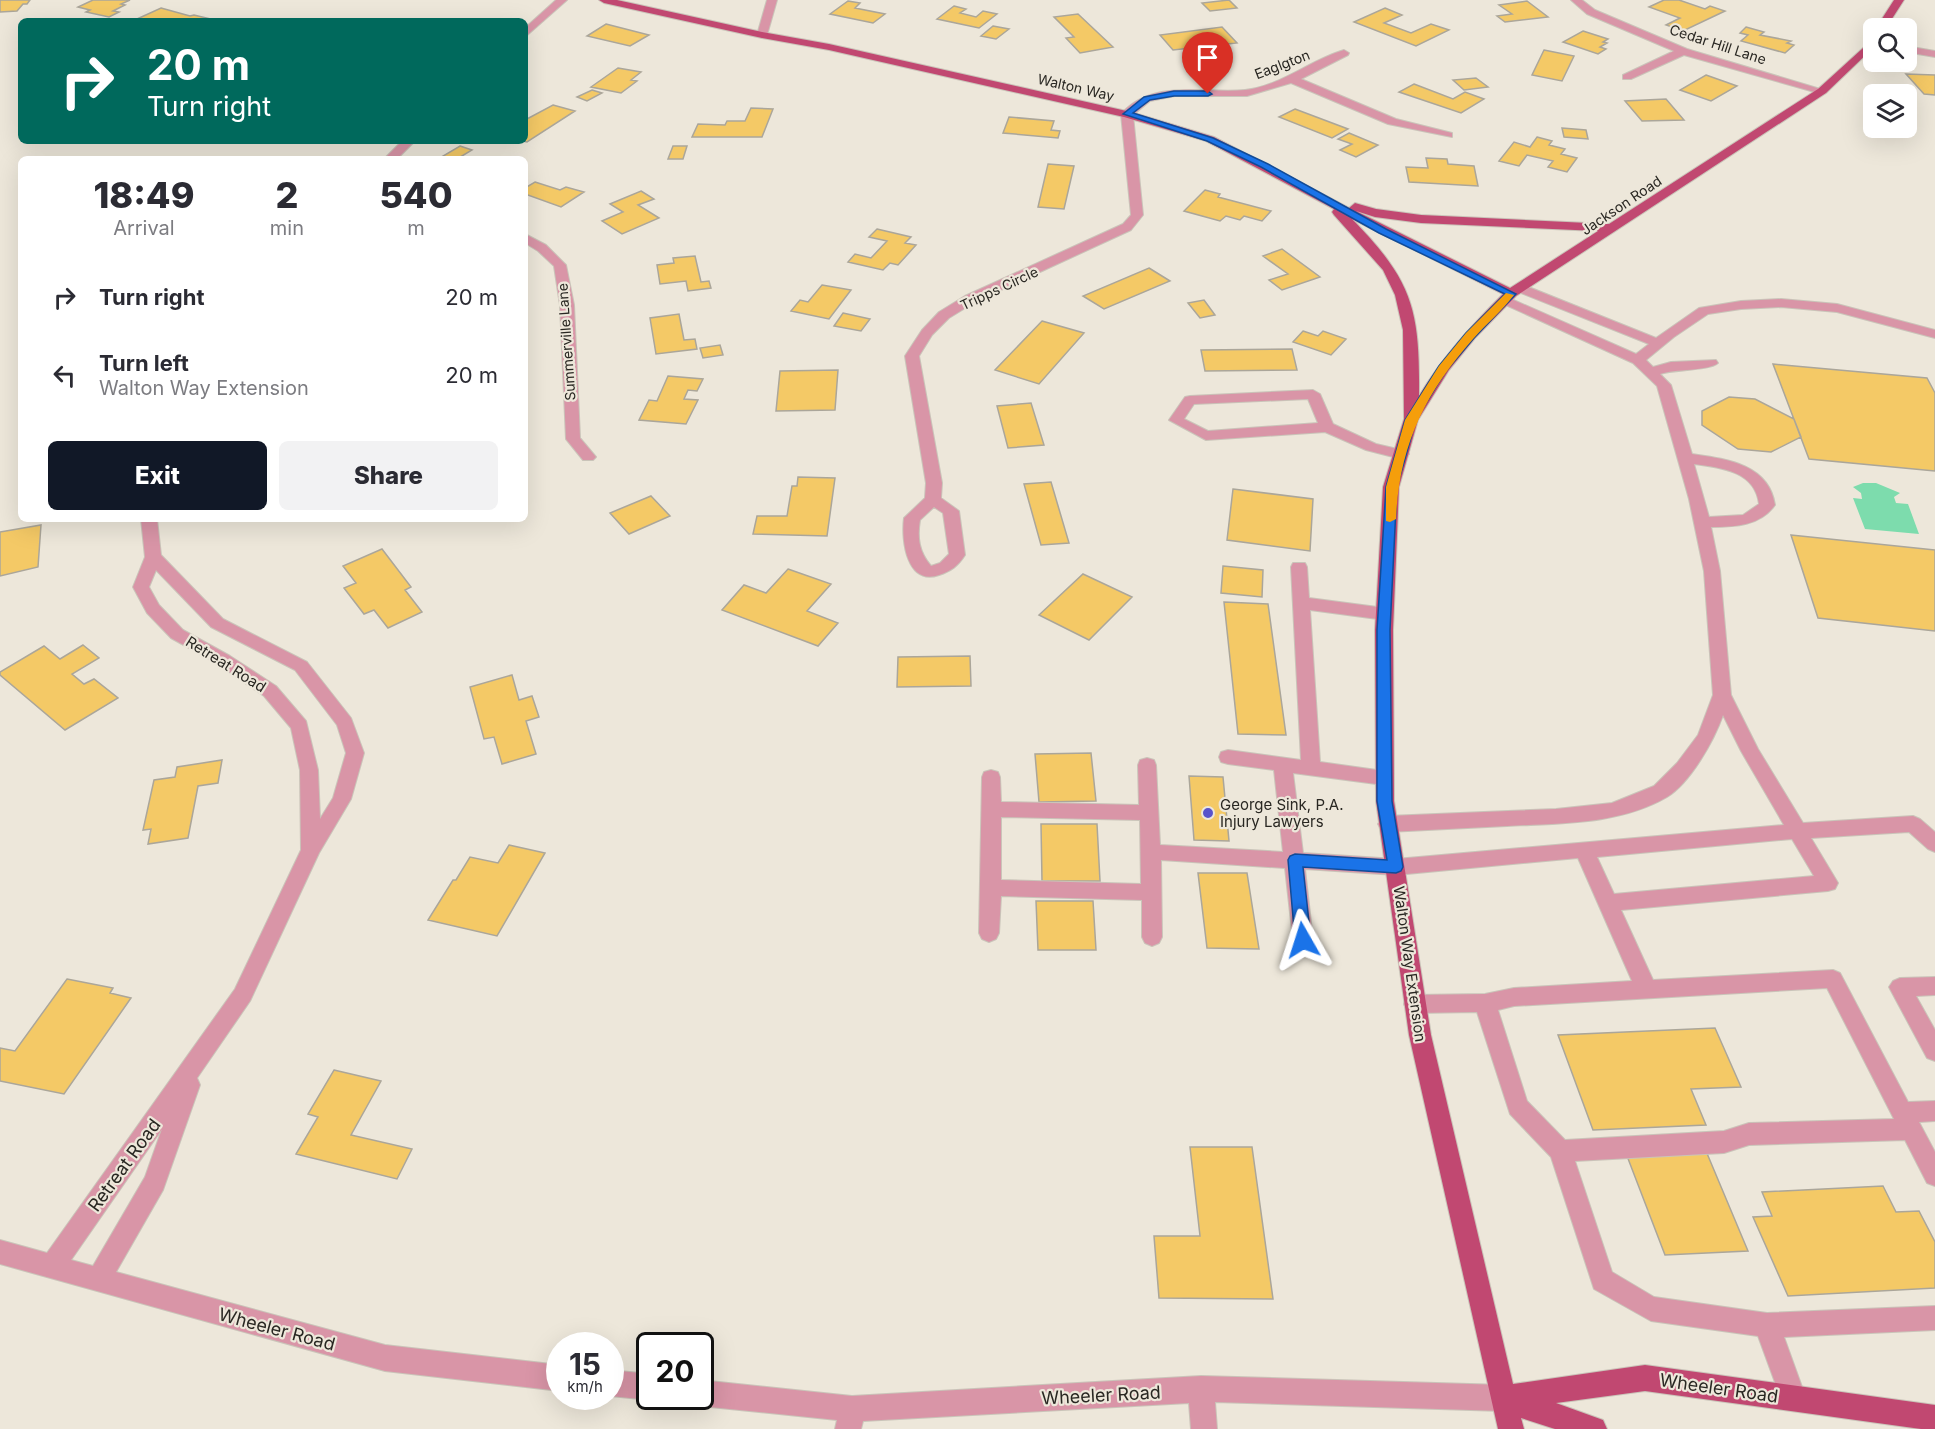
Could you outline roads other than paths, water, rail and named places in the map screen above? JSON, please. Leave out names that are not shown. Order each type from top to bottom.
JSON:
[{"type":"main road","name":"Walton Way","points":[[604,0],[762,35],[829,47],[1127,114],[1210,140],[1392,235],[1512,294]]},
{"type":"main road","points":[[1887,18],[1899,0]]},
{"type":"main road","name":"Jackson Road","points":[[1411,420],[1443,368],[1512,294],[1822,91],[1863,52]]},
{"type":"main road","points":[[1324,198],[1375,213],[1422,219],[1613,228]]},
{"type":"main road","points":[[1324,198],[1372,249],[1395,279],[1408,316],[1411,335],[1411,420]]},
{"type":"main road","name":"Walton Way Extension","points":[[1411,420],[1391,487],[1385,614],[1384,778],[1388,824],[1420,1035],[1511,1429]]},
{"type":"main road","name":"Wheeler Road","points":[[1503,1398],[1645,1378],[1935,1418]]},
{"type":"main road","name":"Wheeler Road","points":[[1503,1398],[1594,1429]]},
{"type":"street","points":[[528,31],[562,0]]},
{"type":"street","points":[[762,35],[772,0]]},
{"type":"street","name":"Cedar Hill Lane","points":[[1576,0],[1591,12],[1683,51],[1822,91]]},
{"type":"street","points":[[1628,77],[1683,51]]},
{"type":"street","points":[[1917,52],[1935,54]]},
{"type":"street","name":"Eaglgton","points":[[1127,114],[1147,98],[1174,93],[1247,93],[1292,79],[1344,53]]},
{"type":"street","points":[[1292,79],[1392,122],[1448,135]]},
{"type":"street","name":"Tripps Circle","points":[[933,500],[934,483],[912,356],[927,333],[944,315],[970,299],[1127,227],[1137,215],[1127,114]]},
{"type":"street","points":[[393,156],[406,144]]},
{"type":"street","name":"Summerville Lane","points":[[528,240],[542,248],[560,265],[567,305],[573,439],[588,457]]},
{"type":"street","points":[[1512,294],[1658,343]]},
{"type":"street","points":[[1512,294],[1644,366],[1664,385],[1685,458],[1712,571],[1722,694],[1750,751],[1828,883],[1608,903]]},
{"type":"street","points":[[1644,366],[1658,343],[1704,310],[1741,305],[1781,303],[1837,308],[1935,334]]},
{"type":"street","points":[[1644,366],[1711,363]]},
{"type":"street","points":[[1327,427],[1313,394],[1190,400],[1176,420],[1206,436],[1327,427],[1371,447],[1401,454]]},
{"type":"street","points":[[1685,458],[1709,460],[1747,474],[1761,483],[1766,494],[1767,505],[1763,511],[1752,518],[1701,522]]},
{"type":"street","points":[[933,500],[951,511],[957,555],[946,567],[928,573],[915,559],[909,538],[912,518],[933,500]]},
{"type":"street","name":"Retreat Road","points":[[149,522],[153,557],[141,587],[153,609],[177,634],[224,660],[270,691],[300,726],[309,770],[311,850]]},
{"type":"street","name":"Retreat Road","points":[[52,1267],[243,996],[311,850],[342,799],[355,753],[345,723],[301,666],[217,622],[153,557]]},
{"type":"street","points":[[1299,567],[1311,768]]},
{"type":"street","points":[[1301,603],[1385,614]]},
{"type":"street","points":[[1388,824],[1556,816],[1614,810],[1661,791],[1684,768],[1706,737],[1722,694]]},
{"type":"street","points":[[1227,758],[1384,778]]},
{"type":"street","points":[[1147,765],[1152,937]]},
{"type":"street","points":[[1283,765],[1303,940]]},
{"type":"street","points":[[989,933],[991,777]]},
{"type":"street","points":[[992,809],[1149,813]]},
{"type":"street","points":[[1151,852],[1396,867],[1798,831],[1913,824],[1935,844]]},
{"type":"street","points":[[1584,850],[1646,988]]},
{"type":"street","points":[[991,888],[1151,892]]},
{"type":"street","points":[[1415,1004],[1485,1003],[1514,997],[1833,978],[1935,1175]]},
{"type":"street","points":[[1935,986],[1900,987],[1935,1051]]},
{"type":"street","points":[[1485,1003],[1518,1107],[1560,1151],[1603,1280],[1651,1309],[1767,1325],[1935,1318]]},
{"type":"street","name":"Retreat Road","points":[[98,1280],[155,1182],[197,1064]]},
{"type":"street","points":[[1560,1151],[1724,1142],[1749,1134],[1907,1121],[1935,1111]]},
{"type":"street","name":"Wheeler Road","points":[[0,1252],[385,1358],[546,1375]]},
{"type":"street","points":[[1767,1325],[1793,1398]]},
{"type":"street","points":[[1201,1389],[1204,1429]]},
{"type":"street","name":"Wheeler Road","points":[[714,1395],[850,1419],[1201,1389],[1503,1398]]},
{"type":"place","name":"George Sink, P.A. Injury Lawyers","points":[[1208,813]]}]
